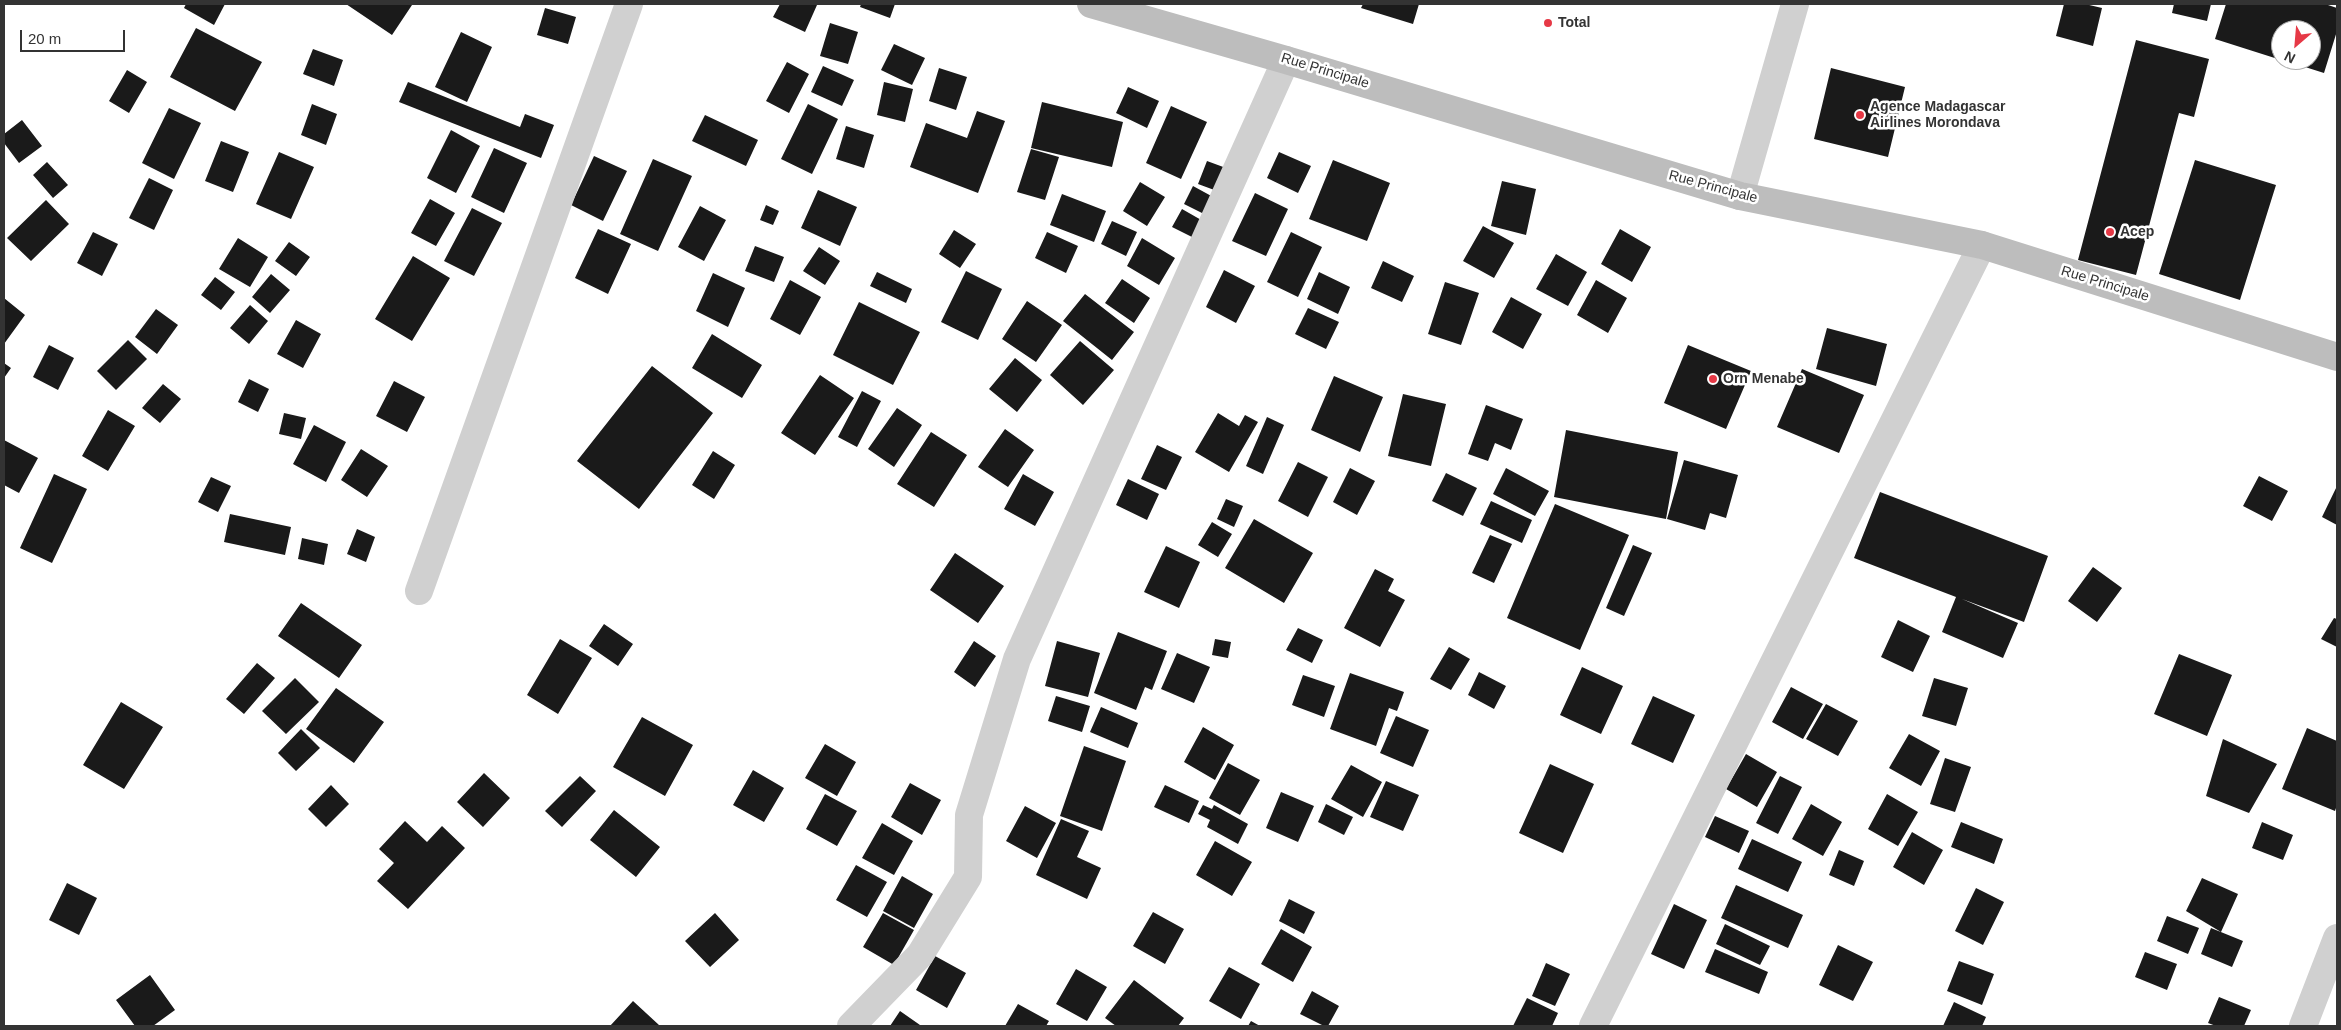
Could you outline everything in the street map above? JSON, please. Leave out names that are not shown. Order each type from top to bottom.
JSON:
[{"type":"main road","name":"Rue Principale","points":[[1091,4],[1286,60],[1740,196],[1982,245],[2337,357]]},
{"type":"street","points":[[419,591],[629,4]]},
{"type":"street","points":[[1740,196],[1795,4]]},
{"type":"street","points":[[851,1026],[920,955],[968,877],[969,815],[1017,659],[1286,60]]},
{"type":"street","points":[[1593,1026],[1982,245]]},
{"type":"street","points":[[2303,1026],[2337,938]]},
{"type":"building","points":[[186,4],[225,4],[214,25],[184,8]]},
{"type":"building","points":[[346,4],[410,4],[412,5],[392,35]]},
{"type":"building","points":[[780,4],[817,5],[805,32],[773,17]]},
{"type":"building","points":[[861,4],[895,4],[890,18],[860,7]]},
{"type":"building","points":[[1363,4],[1419,4],[1413,24],[1361,8]]},
{"type":"building","points":[[2064,4],[2085,4],[2102,8],[2093,46],[2056,36]]},
{"type":"building","points":[[2174,4],[2211,4],[2207,21],[2172,13]]},
{"type":"building","points":[[2226,4],[2325,4],[2337,8],[2337,31],[2324,73],[2315,70],[2321,70],[2321,20],[2271,20],[2271,57],[2215,39]]},
{"type":"building","points":[[545,8],[576,17],[568,44],[537,35]]},
{"type":"building","points":[[830,23],[858,32],[848,64],[820,56]]},
{"type":"building","points":[[196,28],[262,62],[235,111],[170,77]]},
{"type":"building","points":[[461,32],[492,47],[467,102],[435,87]]},
{"type":"building","points":[[2136,40],[2209,59],[2194,117],[2179,113],[2136,275],[2078,260]]},
{"type":"building","points":[[894,44],[925,58],[912,85],[881,70]]},
{"type":"building","points":[[313,49],[343,60],[334,86],[303,74]]},
{"type":"building","points":[[787,62],[809,74],[789,113],[766,101]]},
{"type":"building","points":[[823,66],[854,80],[842,106],[811,92]]},
{"type":"building","points":[[939,68],[967,77],[956,110],[929,101]]},
{"type":"building","points":[[1831,68],[1905,87],[1888,157],[1814,139]]},
{"type":"building","points":[[127,70],[147,82],[129,113],[109,101]]},
{"type":"building","points":[[408,82],[520,127],[525,114],[554,125],[541,158],[399,102]]},
{"type":"building","points":[[884,82],[913,89],[905,122],[877,115]]},
{"type":"building","points":[[1128,87],[1159,101],[1147,128],[1116,113]]},
{"type":"building","points":[[1042,102],[1123,122],[1112,167],[1031,148]]},
{"type":"building","points":[[312,104],[337,114],[326,145],[301,135]]},
{"type":"building","points":[[808,104],[838,119],[812,174],[781,159]]},
{"type":"building","points":[[1171,106],[1207,122],[1181,179],[1146,163]]},
{"type":"building","points":[[169,108],[201,123],[174,179],[142,163]]},
{"type":"building","points":[[977,111],[1005,121],[978,193],[910,167],[926,123],[967,138]]},
{"type":"building","points":[[705,115],[758,140],[746,166],[692,141]]},
{"type":"building","points":[[22,120],[42,146],[19,163],[4,143],[4,134]]},
{"type":"building","points":[[846,126],[874,135],[864,168],[836,159]]},
{"type":"building","points":[[451,130],[480,146],[456,193],[427,178]]},
{"type":"building","points":[[221,141],[249,152],[233,192],[205,181]]},
{"type":"building","points":[[494,148],[527,163],[504,213],[471,197]]},
{"type":"building","points":[[1031,149],[1059,157],[1045,200],[1017,192]]},
{"type":"building","points":[[279,152],[314,167],[291,219],[256,204]]},
{"type":"building","points":[[1279,152],[1311,166],[1298,193],[1267,178]]},
{"type":"building","points":[[594,156],[627,171],[603,221],[571,205]]},
{"type":"building","points":[[653,159],[692,176],[658,251],[620,234]]},
{"type":"building","points":[[1333,160],[1390,183],[1367,241],[1309,219]]},
{"type":"building","points":[[2195,160],[2276,185],[2240,300],[2159,274]]},
{"type":"building","points":[[1207,161],[1226,168],[1217,191],[1198,184]]},
{"type":"building","points":[[47,162],[68,185],[53,198],[33,175]]},
{"type":"building","points":[[149,178],[173,190],[154,230],[129,218]]},
{"type":"building","points":[[1502,181],[1536,189],[1526,235],[1491,226]]},
{"type":"building","points":[[1140,182],[1165,197],[1147,226],[1123,211]]},
{"type":"building","points":[[1193,186],[1215,198],[1206,215],[1184,204]]},
{"type":"building","points":[[818,190],[857,207],[840,246],[801,228]]},
{"type":"building","points":[[1255,193],[1288,209],[1266,256],[1232,241]]},
{"type":"building","points":[[1062,194],[1106,211],[1094,242],[1050,225]]},
{"type":"building","points":[[430,199],[455,213],[436,246],[411,233]]},
{"type":"building","points":[[46,200],[69,224],[31,261],[7,238]]},
{"type":"building","points":[[766,205],[779,211],[773,225],[760,220]]},
{"type":"building","points":[[700,206],[726,220],[704,261],[678,247]]},
{"type":"building","points":[[472,208],[502,223],[474,276],[444,261]]},
{"type":"building","points":[[1182,209],[1203,221],[1194,238],[1172,227]]},
{"type":"building","points":[[1112,221],[1137,232],[1126,256],[1101,244]]},
{"type":"building","points":[[1483,226],[1514,243],[1494,278],[1463,261]]},
{"type":"building","points":[[598,229],[631,244],[608,294],[575,278]]},
{"type":"building","points":[[1620,229],[1651,247],[1632,282],[1601,264]]},
{"type":"building","points":[[954,230],[976,244],[960,268],[939,254]]},
{"type":"building","points":[[93,232],[118,244],[102,276],[77,263]]},
{"type":"building","points":[[1047,232],[1078,246],[1066,273],[1035,258]]},
{"type":"building","points":[[1291,232],[1322,247],[1298,297],[1267,282]]},
{"type":"building","points":[[238,238],[268,257],[250,287],[219,269]]},
{"type":"building","points":[[1142,238],[1175,258],[1159,285],[1127,266]]},
{"type":"building","points":[[289,242],[310,257],[296,276],[275,261]]},
{"type":"building","points":[[755,246],[784,257],[774,282],[745,271]]},
{"type":"building","points":[[819,247],[840,261],[825,285],[803,271]]},
{"type":"building","points":[[1556,254],[1587,272],[1568,306],[1536,289]]},
{"type":"building","points":[[413,256],[450,278],[412,341],[375,319]]},
{"type":"building","points":[[1383,261],[1414,276],[1402,302],[1371,288]]},
{"type":"building","points":[[1224,270],[1255,286],[1236,323],[1206,307]]},
{"type":"building","points":[[966,271],[1002,289],[978,340],[941,322]]},
{"type":"building","points":[[877,272],[912,289],[906,303],[870,286]]},
{"type":"building","points":[[1319,272],[1350,287],[1338,314],[1307,299]]},
{"type":"building","points":[[713,273],[745,288],[728,327],[696,311]]},
{"type":"building","points":[[271,274],[290,290],[270,313],[252,297]]},
{"type":"building","points":[[215,277],[235,292],[221,310],[201,295]]},
{"type":"building","points":[[1122,279],[1150,298],[1134,323],[1105,303]]},
{"type":"building","points":[[790,280],[821,297],[800,335],[770,319]]},
{"type":"building","points":[[1596,280],[1627,298],[1608,333],[1577,315]]},
{"type":"building","points":[[1445,282],[1479,293],[1461,345],[1428,334]]},
{"type":"building","points":[[1085,294],[1134,332],[1112,360],[1063,321]]},
{"type":"building","points":[[1511,297],[1542,314],[1523,349],[1492,332]]},
{"type":"building","points":[[4,298],[25,315],[4,344]]},
{"type":"building","points":[[1027,301],[1062,325],[1036,362],[1002,339]]},
{"type":"building","points":[[859,302],[920,332],[893,385],[833,355]]},
{"type":"building","points":[[250,305],[268,321],[249,344],[230,328]]},
{"type":"building","points":[[1308,308],[1339,322],[1326,349],[1295,334]]},
{"type":"building","points":[[156,309],[178,325],[157,354],[135,337]]},
{"type":"building","points":[[296,320],[321,334],[303,368],[277,354]]},
{"type":"building","points":[[1827,328],[1887,344],[1876,386],[1816,369]]},
{"type":"building","points":[[712,334],[762,365],[742,398],[692,368]]},
{"type":"building","points":[[128,340],[147,359],[116,390],[97,371]]},
{"type":"building","points":[[1080,341],[1114,370],[1083,405],[1050,375]]},
{"type":"building","points":[[49,345],[74,358],[58,390],[33,377]]},
{"type":"building","points":[[1688,345],[1751,371],[1726,429],[1664,403]]},
{"type":"building","points":[[1015,358],[1042,380],[1017,412],[989,389]]},
{"type":"building","points":[[4,363],[11,368],[4,378]]},
{"type":"building","points":[[652,366],[713,413],[639,509],[577,461]]},
{"type":"building","points":[[1802,369],[1864,395],[1839,453],[1777,427]]},
{"type":"building","points":[[820,375],[854,398],[815,455],[781,433]]},
{"type":"building","points":[[1334,376],[1383,397],[1360,452],[1311,430]]},
{"type":"building","points":[[249,379],[269,389],[258,412],[238,402]]},
{"type":"building","points":[[394,381],[425,397],[407,432],[376,416]]},
{"type":"building","points":[[163,384],[181,399],[160,423],[142,408]]},
{"type":"building","points":[[862,391],[881,401],[857,447],[838,437]]},
{"type":"building","points":[[1403,394],[1446,404],[1431,466],[1388,456]]},
{"type":"building","points":[[1486,405],[1523,419],[1511,450],[1495,443],[1488,461],[1468,454]]},
{"type":"building","points":[[897,408],[922,425],[894,467],[868,449]]},
{"type":"building","points":[[108,410],[135,426],[108,471],[82,456]]},
{"type":"building","points":[[284,413],[306,418],[301,439],[279,434]]},
{"type":"building","points":[[1218,413],[1239,426],[1245,415],[1258,422],[1229,472],[1195,452]]},
{"type":"building","points":[[1267,417],[1284,425],[1263,474],[1246,466]]},
{"type":"building","points":[[314,425],[346,442],[326,482],[293,464]]},
{"type":"building","points":[[1005,429],[1034,450],[1008,487],[978,467]]},
{"type":"building","points":[[1566,430],[1678,452],[1666,519],[1554,497]]},
{"type":"building","points":[[931,432],[967,455],[934,507],[897,484]]},
{"type":"building","points":[[4,440],[38,458],[19,493],[4,485]]},
{"type":"building","points":[[1157,445],[1182,457],[1166,490],[1141,479]]},
{"type":"building","points":[[361,449],[388,466],[367,497],[341,480]]},
{"type":"building","points":[[713,451],[735,465],[714,499],[692,485]]},
{"type":"building","points":[[1684,460],[1738,475],[1726,518],[1710,513],[1705,530],[1667,519]]},
{"type":"building","points":[[1298,462],[1328,477],[1308,517],[1278,501]]},
{"type":"building","points":[[1350,468],[1375,481],[1357,515],[1333,502]]},
{"type":"building","points":[[1506,468],[1549,491],[1535,516],[1493,494]]},
{"type":"building","points":[[1446,473],[1477,488],[1463,516],[1432,501]]},
{"type":"building","points":[[54,474],[87,489],[52,563],[20,548]]},
{"type":"building","points":[[1023,474],[1054,492],[1035,526],[1004,509]]},
{"type":"building","points":[[2259,476],[2288,491],[2272,521],[2243,506]]},
{"type":"building","points":[[211,477],[231,486],[218,512],[198,502]]},
{"type":"building","points":[[1128,479],[1159,494],[1147,520],[1116,505]]},
{"type":"building","points":[[2337,486],[2337,525],[2322,517]]},
{"type":"building","points":[[1880,492],[2048,556],[2024,622],[1962,599],[2018,623],[2003,658],[1942,632],[1956,597],[1854,558]]},
{"type":"building","points":[[1226,499],[1243,506],[1234,527],[1217,519]]},
{"type":"building","points":[[1491,501],[1532,520],[1522,543],[1480,524]]},
{"type":"building","points":[[1555,504],[1629,535],[1580,650],[1507,618]]},
{"type":"building","points":[[230,514],[291,527],[285,555],[224,542]]},
{"type":"building","points":[[1254,519],[1313,553],[1284,603],[1225,568]]},
{"type":"building","points":[[1212,522],[1232,534],[1218,557],[1198,545]]},
{"type":"building","points":[[357,529],[375,537],[366,562],[347,554]]},
{"type":"building","points":[[1490,535],[1512,544],[1494,583],[1472,573]]},
{"type":"building","points":[[302,538],[328,544],[324,565],[298,559]]},
{"type":"building","points":[[1633,545],[1652,553],[1624,616],[1606,608]]},
{"type":"building","points":[[1166,546],[1200,562],[1179,608],[1144,592]]},
{"type":"building","points":[[955,553],[1004,586],[978,623],[930,590]]},
{"type":"building","points":[[2093,567],[2122,588],[2097,622],[2068,601]]},
{"type":"building","points":[[1375,569],[1394,579],[1388,591],[1405,600],[1380,647],[1344,628]]},
{"type":"building","points":[[301,603],[362,645],[339,678],[278,636]]},
{"type":"building","points":[[2334,618],[2337,619],[2337,647],[2321,639]]},
{"type":"building","points":[[1898,620],[1930,636],[1913,672],[1881,657]]},
{"type":"building","points":[[604,624],[633,644],[618,666],[589,646]]},
{"type":"building","points":[[1298,628],[1323,640],[1312,663],[1286,650]]},
{"type":"building","points":[[1118,632],[1167,651],[1152,690],[1145,687],[1136,710],[1094,693]]},
{"type":"building","points":[[560,639],[592,658],[558,714],[527,695]]},
{"type":"building","points":[[1215,639],[1231,642],[1228,658],[1212,655]]},
{"type":"building","points":[[974,641],[996,656],[975,687],[954,672]]},
{"type":"building","points":[[1057,641],[1100,653],[1088,697],[1045,686]]},
{"type":"building","points":[[1449,647],[1470,659],[1451,690],[1430,679]]},
{"type":"building","points":[[1177,653],[1210,667],[1194,703],[1161,689]]},
{"type":"building","points":[[2179,654],[2232,675],[2207,736],[2154,714]]},
{"type":"building","points":[[257,663],[275,678],[244,714],[226,699]]},
{"type":"building","points":[[1582,667],[1623,686],[1601,734],[1560,715]]},
{"type":"building","points":[[1479,672],[1506,686],[1494,709],[1468,695]]},
{"type":"building","points":[[1350,673],[1404,692],[1397,711],[1389,708],[1376,746],[1330,729]]},
{"type":"building","points":[[1303,675],[1335,686],[1324,717],[1292,705]]},
{"type":"building","points":[[295,678],[319,702],[286,734],[262,711]]},
{"type":"building","points":[[1934,678],[1968,688],[1956,726],[1922,716]]},
{"type":"building","points":[[1791,687],[1823,704],[1803,739],[1772,722]]},
{"type":"building","points":[[336,688],[384,722],[354,763],[306,729]]},
{"type":"building","points":[[1056,696],[1090,706],[1082,732],[1048,721]]},
{"type":"building","points":[[1653,696],[1695,715],[1673,763],[1631,744]]},
{"type":"building","points":[[121,702],[163,727],[124,789],[83,765]]},
{"type":"building","points":[[1826,704],[1858,721],[1838,756],[1806,739]]},
{"type":"building","points":[[1101,707],[1138,723],[1128,748],[1090,732]]},
{"type":"building","points":[[1396,716],[1429,730],[1413,767],[1380,753]]},
{"type":"building","points":[[642,717],[693,745],[665,796],[613,767]]},
{"type":"building","points":[[1203,727],[1234,745],[1215,780],[1184,762]]},
{"type":"building","points":[[2307,728],[2337,741],[2337,805],[2335,811],[2282,789]]},
{"type":"building","points":[[301,729],[320,748],[296,771],[278,753]]},
{"type":"building","points":[[1909,734],[1940,751],[1921,786],[1889,768]]},
{"type":"building","points":[[2223,739],[2277,764],[2249,813],[2206,796]]},
{"type":"building","points":[[825,744],[856,762],[837,796],[805,778]]},
{"type":"building","points":[[1084,746],[1126,761],[1102,831],[1060,816]]},
{"type":"building","points":[[1746,754],[1777,772],[1757,807],[1726,789]]},
{"type":"building","points":[[1945,758],[1971,767],[1955,812],[1930,804]]},
{"type":"building","points":[[1228,763],[1260,780],[1240,815],[1209,798]]},
{"type":"building","points":[[1550,764],[1594,784],[1563,853],[1519,833]]},
{"type":"building","points":[[1351,765],[1382,782],[1363,817],[1331,799]]},
{"type":"building","points":[[753,770],[784,788],[764,822],[733,805]]},
{"type":"building","points":[[484,773],[510,798],[483,827],[457,802]]},
{"type":"building","points":[[580,776],[596,791],[562,827],[545,811]]},
{"type":"building","points":[[1780,776],[1802,787],[1778,834],[1756,823]]},
{"type":"building","points":[[1386,781],[1419,795],[1403,831],[1370,817]]},
{"type":"building","points":[[910,783],[941,800],[922,835],[891,817]]},
{"type":"building","points":[[331,785],[349,804],[326,827],[308,809]]},
{"type":"building","points":[[1165,785],[1199,801],[1189,823],[1154,807]]},
{"type":"building","points":[[1281,792],[1314,806],[1298,842],[1266,828]]},
{"type":"building","points":[[825,794],[857,811],[837,846],[806,829]]},
{"type":"building","points":[[1887,794],[1918,812],[1898,846],[1868,829]]},
{"type":"building","points":[[1326,804],[1353,817],[1344,835],[1318,822]]},
{"type":"building","points":[[1811,804],[1842,822],[1823,856],[1792,839]]},
{"type":"building","points":[[1203,805],[1212,809],[1214,805],[1248,824],[1238,844],[1207,827],[1210,820],[1198,814]]},
{"type":"building","points":[[1025,806],[1056,823],[1037,858],[1006,841]]},
{"type":"building","points":[[614,810],[660,847],[636,877],[590,840]]},
{"type":"building","points":[[1715,816],[1749,831],[1739,853],[1705,837]]},
{"type":"building","points":[[1061,819],[1089,831],[1077,857],[1101,868],[1087,899],[1036,875]]},
{"type":"building","points":[[405,821],[427,842],[442,826],[465,848],[408,909],[377,881],[394,863],[379,849]]},
{"type":"building","points":[[1961,822],[2003,839],[1994,864],[1951,847]]},
{"type":"building","points":[[2262,822],[2293,835],[2283,860],[2252,848]]},
{"type":"building","points":[[882,823],[913,841],[894,875],[862,858]]},
{"type":"building","points":[[1912,832],[1943,850],[1924,885],[1893,867]]},
{"type":"building","points":[[1752,839],[1802,862],[1788,892],[1738,869]]},
{"type":"building","points":[[1215,841],[1252,862],[1232,896],[1196,875]]},
{"type":"building","points":[[1839,850],[1864,861],[1854,886],[1829,875]]},
{"type":"building","points":[[856,865],[887,882],[867,917],[836,900]]},
{"type":"building","points":[[902,876],[933,894],[914,928],[883,911]]},
{"type":"building","points":[[2202,878],[2238,894],[2221,932],[2186,911]]},
{"type":"building","points":[[67,883],[97,898],[79,935],[49,920]]},
{"type":"building","points":[[1736,885],[1803,915],[1788,948],[1721,918]]},
{"type":"building","points":[[1976,888],[2004,902],[1983,945],[1955,931]]},
{"type":"building","points":[[1289,899],[1315,912],[1304,934],[1279,921]]},
{"type":"building","points":[[1674,904],[1707,920],[1684,969],[1651,954]]},
{"type":"building","points":[[1153,912],[1184,929],[1165,964],[1133,946]]},
{"type":"building","points":[[715,913],[739,940],[710,967],[685,941]]},
{"type":"building","points":[[883,913],[914,930],[894,965],[863,947]]},
{"type":"building","points":[[2167,916],[2199,928],[2188,954],[2157,941]]},
{"type":"building","points":[[1725,924],[1770,946],[1760,965],[1716,944]]},
{"type":"building","points":[[2211,928],[2243,941],[2232,967],[2201,954]]},
{"type":"building","points":[[1281,929],[1312,947],[1293,982],[1261,964]]},
{"type":"building","points":[[1838,945],[1873,962],[1853,1001],[1819,985]]},
{"type":"building","points":[[1715,949],[1768,972],[1759,994],[1705,972]]},
{"type":"building","points":[[2145,952],[2177,964],[2167,990],[2135,977]]},
{"type":"building","points":[[935,956],[966,973],[947,1008],[916,990]]},
{"type":"building","points":[[1959,961],[1994,974],[1982,1005],[1947,991]]},
{"type":"building","points":[[1546,963],[1570,974],[1555,1006],[1532,996]]},
{"type":"building","points":[[1229,967],[1260,984],[1241,1019],[1209,1001]]},
{"type":"building","points":[[1076,969],[1107,987],[1087,1021],[1056,1004]]},
{"type":"building","points":[[150,975],[175,1010],[153,1026],[135,1026],[116,1000]]},
{"type":"building","points":[[1134,980],[1184,1018],[1178,1026],[1116,1026],[1105,1018]]},
{"type":"building","points":[[1312,991],[1339,1006],[1328,1026],[1324,1026],[1300,1014]]},
{"type":"building","points":[[2219,997],[2251,1010],[2244,1026],[2216,1026],[2208,1023]]},
{"type":"building","points":[[1527,998],[1558,1013],[1552,1026],[1513,1026]]},
{"type":"building","points":[[633,1001],[659,1025],[610,1026]]},
{"type":"building","points":[[1954,1002],[1986,1017],[1982,1026],[1943,1026]]},
{"type":"building","points":[[1018,1004],[1049,1021],[1046,1026],[1005,1026]]},
{"type":"building","points":[[900,1011],[920,1025],[890,1026]]},
{"type":"building","points":[[1251,1021],[1260,1026],[1248,1026]]},
{"type":"place","name":"Total","points":[[1548,23]]},
{"type":"place","name":"Agence Madagascar Airlines Morondava","points":[[1860,115]]},
{"type":"place","name":"Acep","points":[[2110,232]]},
{"type":"place","name":"Orn Menabe","points":[[1713,379]]}]
